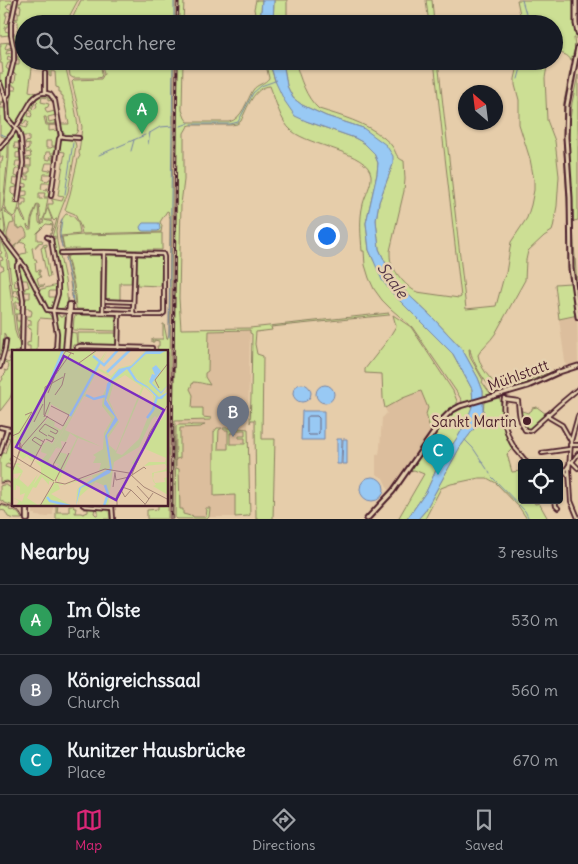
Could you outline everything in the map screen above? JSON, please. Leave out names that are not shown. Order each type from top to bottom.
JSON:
[{"type":"main road","points":[[66,350],[70,305]]},
{"type":"street","points":[[6,99],[9,93],[9,80],[14,60],[11,24],[16,0]]},
{"type":"street","points":[[576,0],[578,33]]},
{"type":"street","points":[[578,47],[566,120],[572,274],[578,317]]},
{"type":"street","points":[[45,73],[45,93]]},
{"type":"street","points":[[0,83],[7,103],[8,119],[20,132],[21,136],[23,156],[18,202]]},
{"type":"street","points":[[0,148],[16,128],[32,100],[39,94],[50,94],[55,101],[61,136],[51,196]]},
{"type":"street","points":[[61,136],[79,138]]},
{"type":"street","points":[[0,234],[21,261],[47,310],[103,312],[131,309]]},
{"type":"street","points":[[47,237],[51,240],[58,282],[58,294],[53,311],[57,333],[56,350]]},
{"type":"street","points":[[103,312],[104,252]]},
{"type":"street","points":[[61,253],[163,254],[164,313],[162,315],[136,315],[107,308],[107,302],[131,302]]},
{"type":"street","points":[[134,313],[135,253]]},
{"type":"street","points":[[21,261],[16,268],[23,300],[22,350]]},
{"type":"street","points":[[118,347],[119,302]]},
{"type":"street","points":[[0,367],[6,350],[6,341]]},
{"type":"street","points":[[77,350],[77,347],[80,346],[152,348],[152,350]]},
{"type":"street","name":"Mühlstatt","points":[[367,519],[393,491],[445,416],[456,408],[528,386],[578,366]]},
{"type":"street","points":[[504,398],[518,402],[521,424],[525,430],[530,431],[578,389]]},
{"type":"street","points":[[504,393],[507,433],[514,447],[524,459]]},
{"type":"street","points":[[547,415],[562,425],[571,441]]},
{"type":"street","points":[[578,416],[570,447],[569,476],[571,502],[578,518]]},
{"type":"street","points":[[0,427],[12,430]]},
{"type":"street","points":[[0,453],[7,429]]},
{"type":"street","points":[[542,453],[578,445]]},
{"type":"street","points":[[569,476],[565,472],[578,454]]},
{"type":"street","points":[[570,463],[578,468]]},
{"type":"street","points":[[556,504],[558,508]]},
{"type":"shaded area","points":[[175,0],[179,0],[179,15],[175,15]]},
{"type":"shaded area","points":[[174,70],[178,70],[172,519],[168,519]]},
{"type":"shaded area","points":[[15,223],[23,226],[27,236],[13,247],[7,238],[7,234],[10,224]]},
{"type":"shaded area","points":[[577,316],[578,364],[566,368],[559,319]]},
{"type":"shaded area","points":[[250,330],[248,423],[250,515],[246,517],[176,519],[178,421],[211,420],[203,417],[192,408],[193,395],[190,389],[193,382],[210,385],[205,377],[205,373],[208,371],[209,331]]},
{"type":"shaded area","points":[[421,391],[428,408],[426,414],[431,433],[390,493],[383,478],[376,474],[376,455],[379,454],[380,448],[382,418],[387,413],[385,408]]},
{"type":"shaded area","points":[[4,481],[12,484],[12,507],[25,507],[25,519],[22,519],[16,511],[0,505],[0,482]]},
{"type":"shaded area","points":[[33,507],[53,507],[53,515],[49,515],[49,517],[33,514]]},
{"type":"green space","points":[[0,0],[11,0],[14,2],[12,8],[12,4],[9,3],[6,7],[11,10],[10,16],[10,12],[7,11],[5,15],[7,15],[5,23],[8,24],[10,20],[9,26],[5,28],[5,31],[8,32],[9,30],[9,35],[0,36]]},
{"type":"green space","points":[[22,0],[78,0],[70,15],[18,15],[18,13],[14,12],[15,9],[15,11],[20,13],[21,6],[16,3],[21,3]]},
{"type":"green space","points":[[81,0],[175,0],[175,15],[74,15]]},
{"type":"green space","points":[[179,0],[184,0],[183,15],[179,15]]},
{"type":"green space","points":[[256,0],[262,0],[261,15],[255,15],[254,9]]},
{"type":"green space","points":[[274,0],[287,0],[287,15],[273,15]]},
{"type":"green space","points":[[426,0],[432,0],[433,15],[428,15]]},
{"type":"green space","points":[[517,0],[575,0],[578,38],[574,38],[575,48],[571,61],[563,54],[563,15],[520,15]]},
{"type":"green space","points":[[11,42],[11,45],[7,43],[5,48],[12,47],[12,49],[7,50],[6,54],[12,53],[12,58],[8,56],[7,60],[11,60],[12,63],[8,63],[6,68],[10,71],[7,82],[7,95],[0,78],[0,73],[3,73],[2,63],[0,63],[0,43]]},
{"type":"green space","points":[[15,61],[15,70],[32,70],[29,91],[37,93],[28,102],[16,124],[11,119],[9,111],[10,88],[11,90],[16,90],[13,84],[10,84],[11,78],[12,83],[15,82],[16,74],[12,73]]},
{"type":"green space","points":[[49,70],[66,70],[77,120],[76,134],[66,136],[61,132],[61,124],[69,124],[64,100],[61,92],[59,92],[59,88],[56,87],[55,72],[51,71],[51,77],[49,76]]},
{"type":"green space","points":[[69,70],[101,70],[102,74],[98,78],[73,78],[70,76]]},
{"type":"green space","points":[[103,70],[174,70],[169,443],[169,350],[158,350],[159,341],[154,340],[152,342],[152,339],[163,339],[163,324],[167,339],[169,334],[169,212],[167,211],[160,222],[162,226],[161,232],[82,234],[75,214],[65,210],[80,156],[82,127],[72,82],[74,80],[101,79],[104,74]]},
{"type":"green space","points":[[178,70],[183,70],[182,110],[188,122],[229,122],[241,113],[253,90],[269,78],[267,70],[272,70],[275,81],[306,121],[355,138],[364,143],[374,153],[378,163],[366,223],[369,250],[393,294],[453,354],[472,389],[473,400],[461,403],[462,401],[458,394],[412,327],[382,300],[374,289],[365,265],[361,234],[362,210],[371,179],[367,167],[349,155],[311,141],[292,131],[281,116],[270,86],[264,87],[255,94],[241,121],[237,124],[191,125],[188,126],[184,133],[179,298],[181,329],[250,328],[389,313],[389,315],[271,327],[272,330],[256,332],[255,344],[257,354],[263,356],[262,439],[275,439],[273,519],[256,519],[255,420],[251,420],[250,423],[252,334],[250,330],[209,331],[208,371],[205,373],[205,377],[210,385],[193,382],[190,389],[193,395],[192,408],[203,408],[203,417],[211,418],[211,420],[175,421],[172,519]]},
{"type":"green space","points":[[284,70],[298,70],[307,93],[319,109],[353,120],[377,132],[394,148],[398,156],[404,161],[405,179],[390,251],[391,263],[402,280],[417,292],[459,298],[461,297],[435,70],[439,70],[466,309],[496,306],[506,273],[511,242],[527,218],[534,190],[534,180],[530,159],[519,124],[519,100],[515,79],[517,70],[546,70],[545,78],[547,120],[555,141],[559,176],[553,228],[552,231],[528,251],[525,280],[495,334],[478,355],[486,373],[501,387],[566,368],[527,385],[499,394],[494,391],[481,374],[469,349],[470,357],[483,380],[482,382],[492,393],[491,396],[483,397],[483,391],[478,378],[462,349],[394,281],[379,249],[376,220],[379,202],[393,164],[363,128],[326,116],[302,105],[293,98],[287,86]]},
{"type":"green space","points":[[570,71],[574,74],[567,126],[569,155],[572,103],[578,75],[578,220],[573,223],[578,315],[559,319],[555,284],[570,283],[563,133],[564,102]]},
{"type":"green space","points":[[41,96],[46,96],[52,100],[48,101],[48,98],[42,97],[41,102],[49,104],[45,108],[47,113],[55,111],[56,115],[48,117],[49,122],[57,120],[57,123],[47,124],[46,117],[44,117],[46,125],[49,125],[49,131],[57,130],[58,136],[56,146],[52,146],[52,141],[46,141],[46,148],[56,147],[55,152],[53,152],[55,155],[51,154],[51,152],[46,152],[45,159],[50,160],[51,155],[55,156],[52,157],[53,163],[46,163],[44,170],[52,170],[52,174],[44,174],[43,180],[48,181],[51,179],[50,183],[42,183],[41,189],[46,190],[48,188],[48,197],[44,197],[45,193],[39,193],[39,199],[48,198],[45,215],[41,223],[39,205],[37,204],[31,219],[30,228],[27,225],[28,229],[31,229],[37,205],[40,224],[43,223],[48,209],[52,220],[45,220],[52,222],[53,225],[46,224],[37,233],[37,240],[42,240],[43,242],[38,243],[36,247],[32,248],[34,259],[37,262],[35,263],[36,271],[40,270],[39,274],[41,277],[37,278],[39,285],[45,285],[37,287],[20,256],[27,253],[26,244],[20,242],[14,249],[13,247],[27,236],[25,229],[23,227],[19,229],[19,227],[16,227],[15,222],[19,209],[26,222],[20,203],[23,206],[23,203],[26,203],[26,199],[22,199],[22,196],[27,195],[27,191],[22,191],[23,187],[27,187],[27,184],[21,181],[22,177],[29,180],[29,176],[25,176],[25,174],[30,172],[30,168],[26,168],[26,166],[31,166],[31,160],[26,159],[31,157],[30,152],[26,153],[26,150],[29,149],[29,144],[25,145],[29,141],[29,136],[22,136],[20,126],[26,128],[29,122],[26,120],[24,124],[22,123],[27,112],[29,113],[28,116],[31,117],[32,114],[31,110],[28,109],[33,102],[35,103],[32,108],[34,110],[38,102],[35,100]]},
{"type":"green space","points":[[0,103],[1,108],[5,108],[4,106],[6,105],[7,119],[14,129],[6,140],[0,136]]},
{"type":"green space","points":[[15,133],[19,134],[19,143],[14,143],[15,149],[19,148],[20,152],[16,153],[16,158],[20,158],[20,161],[16,161],[15,166],[20,167],[15,170],[14,176],[18,177],[17,179],[13,178],[12,184],[17,187],[11,188],[13,195],[18,195],[13,199],[13,203],[19,203],[18,211],[13,217],[4,206],[9,141]]},
{"type":"green space","points":[[62,139],[72,140],[76,146],[68,192],[59,215],[56,231],[68,304],[64,308],[57,309],[55,306],[58,297],[59,280],[52,239],[55,239],[55,236],[52,237],[57,219],[53,220],[48,204],[53,204],[52,199],[62,201],[64,196],[58,195],[65,152],[58,151],[59,142]]},
{"type":"green space","points":[[8,143],[1,212],[4,208],[6,213],[13,218],[14,223],[10,224],[7,234],[7,238],[11,241],[10,245],[4,237],[6,230],[3,211],[5,231],[3,236],[0,231],[0,221],[2,220],[0,219],[0,162],[2,162],[3,157],[0,157],[0,151]]},
{"type":"green space","points":[[66,214],[75,218],[80,234],[61,236],[64,248],[62,237],[162,233],[162,250],[65,250],[62,246],[59,237],[59,232],[61,222]]},
{"type":"green space","points":[[0,239],[6,254],[15,331],[21,350],[12,350],[12,353],[10,351],[7,353],[9,339],[6,338],[4,333],[5,349],[0,365],[0,271],[4,269],[1,266],[0,261],[3,260],[0,257],[2,253],[0,250]]},
{"type":"green space","points":[[1,239],[17,258],[15,269],[19,284],[16,279],[14,280],[15,287],[20,286],[21,295],[18,294],[17,290],[13,291],[14,297],[18,296],[19,299],[22,299],[22,306],[20,302],[16,302],[16,309],[22,310],[22,319],[21,314],[16,314],[17,321],[22,321],[18,330],[22,332],[21,345],[17,331],[8,255]]},
{"type":"green space","points":[[47,244],[44,247],[50,277],[47,277],[41,248]]},
{"type":"green space","points":[[66,255],[73,285],[75,304],[73,304]]},
{"type":"green space","points":[[70,255],[101,255],[101,310],[76,308],[74,285],[67,257]]},
{"type":"green space","points":[[107,255],[132,256],[131,283],[120,283],[120,301],[106,301]]},
{"type":"green space","points":[[137,256],[162,256],[161,286],[137,285]]},
{"type":"green space","points":[[21,266],[24,269],[43,308],[52,319],[40,318],[38,321],[37,350],[30,350],[30,346],[27,346],[27,343],[30,342],[31,329],[28,328],[28,325],[31,325],[31,320],[27,319],[27,316],[31,316],[32,312],[29,308],[24,308],[24,300],[30,298],[30,292],[25,292],[25,288],[29,287],[27,280],[21,280],[18,267]]},
{"type":"green space","points":[[57,285],[56,291],[49,292],[49,297],[54,297],[55,299],[51,308],[49,308],[46,306],[38,290]]},
{"type":"green space","points":[[57,314],[60,317],[63,315],[66,317],[64,350],[59,350],[59,333]]},
{"type":"green space","points":[[76,315],[116,316],[116,331],[73,330]]},
{"type":"green space","points":[[393,315],[411,327],[453,391],[457,401],[457,405],[445,415],[431,433],[426,414],[428,408],[421,391],[385,408],[382,374],[365,373],[365,369],[396,326]]},
{"type":"green space","points":[[70,332],[76,333],[77,345],[73,345],[72,350],[68,350]]},
{"type":"green space","points":[[78,333],[116,333],[116,345],[81,345],[81,343],[78,343]]},
{"type":"green space","points":[[12,353],[12,394],[0,411],[0,383],[6,373],[4,370],[7,371],[9,367],[6,363],[2,365],[3,360],[8,363],[11,361],[9,359]]},
{"type":"green space","points":[[499,397],[506,435],[512,449],[507,454],[512,472],[518,471],[518,504],[540,504],[548,519],[527,519],[519,507],[496,483],[487,478],[479,478],[441,488],[425,519],[418,519],[425,511],[460,447],[483,414],[484,401]]},
{"type":"green space","points":[[474,404],[459,435],[437,468],[426,492],[407,519],[398,519],[424,474],[414,470],[410,471],[388,501],[369,519],[393,494],[444,421],[462,409],[462,407]]},
{"type":"green space","points":[[537,407],[546,414],[530,430],[525,429],[519,410],[528,413],[532,408]]},
{"type":"green space","points":[[205,425],[201,427],[180,428],[180,458],[176,459],[176,468],[179,469],[180,509],[183,509],[183,514],[192,515],[193,517],[206,517],[207,510],[205,508],[210,508],[207,519],[175,518],[176,426]]},
{"type":"green space","points":[[217,428],[222,428],[219,430],[218,449],[228,449],[228,430],[223,428],[235,428],[236,430],[234,431],[237,433],[230,433],[230,444],[245,444],[245,438],[239,438],[239,436],[245,436],[245,430],[237,430],[238,428],[248,429],[250,515],[248,516],[235,517],[235,495],[214,496],[214,432]]},
{"type":"green space","points":[[8,432],[12,433],[12,458],[9,460],[11,464],[7,463],[5,467],[12,469],[12,484],[7,481],[0,482],[0,460],[2,455],[0,453],[5,453],[10,438],[7,437]]},
{"type":"green space","points":[[6,485],[12,488],[12,506],[0,500],[0,486]]},
{"type":"green space","points":[[0,505],[10,508],[9,510],[14,510],[22,519],[8,517],[5,511],[0,510]]},
{"type":"green space","points":[[56,507],[58,507],[57,512],[69,512],[69,507],[74,507],[76,508],[75,513],[83,514],[88,512],[88,509],[84,509],[84,507],[95,508],[94,513],[96,515],[98,515],[98,508],[109,509],[110,519],[56,519]]},
{"type":"green space","points":[[158,507],[168,507],[168,519],[147,519],[147,510],[158,509]]},
{"type":"water","points":[[262,0],[274,0],[273,15],[261,15]]},
{"type":"water","name":"Saale","points":[[272,70],[284,70],[287,86],[293,98],[302,105],[326,116],[363,128],[386,145],[393,156],[393,164],[379,202],[376,220],[379,249],[394,281],[462,349],[483,391],[483,414],[460,447],[425,511],[418,519],[407,519],[426,492],[437,468],[467,420],[473,404],[472,389],[453,354],[393,294],[382,280],[369,250],[366,223],[378,163],[374,153],[364,143],[355,138],[295,116],[284,100]]},
{"type":"water","points":[[143,223],[159,223],[160,229],[158,231],[143,231],[140,227]]},
{"type":"water","points":[[302,384],[309,386],[311,393],[309,400],[302,402],[295,400],[293,393],[295,386]]},
{"type":"water","points":[[325,385],[333,390],[334,394],[329,402],[325,403],[317,398],[316,394],[321,386]]},
{"type":"water","points":[[302,411],[324,411],[324,440],[301,440]]},
{"type":"water","points":[[337,439],[342,439],[341,464],[337,464]]},
{"type":"water","points":[[343,439],[347,439],[347,464],[342,464]]},
{"type":"water","points":[[372,477],[377,478],[383,484],[383,494],[377,500],[372,501],[367,500],[361,494],[360,489],[361,484],[367,478]]},
{"type":"waterway","points":[[174,0],[174,15]]},
{"type":"waterway","points":[[522,0],[526,15]]},
{"type":"waterway","points":[[169,337],[173,70]]},
{"type":"waterway","points":[[518,79],[520,70]]},
{"type":"waterway","points":[[192,124],[230,124],[238,122],[253,93],[261,86],[275,81]]},
{"type":"waterway","points":[[181,126],[189,123]]},
{"type":"waterway","points":[[148,134],[160,127],[173,126]]},
{"type":"waterway","points":[[148,144],[150,133]]},
{"type":"waterway","points":[[0,134],[6,136]]},
{"type":"waterway","points":[[99,155],[145,135]]},
{"type":"waterway","points":[[131,151],[134,140]]},
{"type":"waterway","points":[[65,194],[73,143]]},
{"type":"waterway","points":[[62,219],[60,234],[62,247]]},
{"type":"waterway","points":[[65,258],[73,301]]},
{"type":"waterway","points":[[465,440],[473,448],[487,469]]},
{"type":"waterway","points":[[492,477],[525,511],[529,519]]},
{"type":"tram line","points":[[0,483],[8,482],[12,485]]},
{"type":"tram line","points":[[0,504],[17,510],[23,519]]},
{"type":"railway","points":[[177,15],[178,0]]},
{"type":"railway","points":[[171,519],[177,70]]},
{"type":"place","name":"Im Ölste","points":[[142,134]]},
{"type":"place","name":"Sankt Martin","points":[[527,421]]},
{"type":"place","name":"Königreichssaal","points":[[233,437]]},
{"type":"place","name":"Kunitzer Hausbrücke","points":[[438,475]]}]
